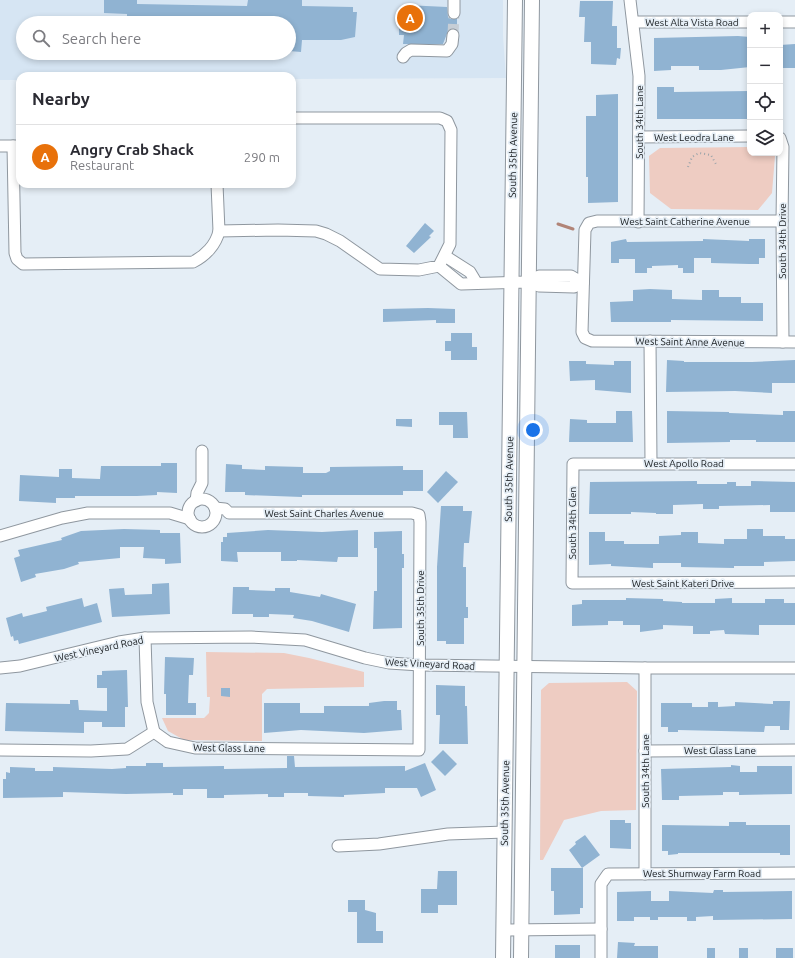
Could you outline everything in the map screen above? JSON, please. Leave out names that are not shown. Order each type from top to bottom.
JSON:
[{"type":"main road","name":"South 35th Avenue","points":[[503,958],[515,0]]},
{"type":"main road","name":"South 35th Avenue","points":[[521,958],[532,0]]},
{"type":"street","points":[[454,0],[454,13]]},
{"type":"street","points":[[630,0],[633,22]]},
{"type":"street","name":"West Alta Vista Road","points":[[633,22],[747,22]]},
{"type":"street","name":"South 34th Lane","points":[[633,22],[639,76],[638,222]]},
{"type":"street","points":[[783,22],[795,22]]},
{"type":"street","points":[[403,57],[411,50],[447,51],[452,44],[453,35]]},
{"type":"street","points":[[219,232],[278,230],[316,231],[340,241],[380,269],[419,270],[439,266],[450,244],[451,130],[447,121],[440,118],[296,118]]},
{"type":"street","name":"West Leodra Lane","points":[[639,137],[747,136]]},
{"type":"street","points":[[0,146],[16,146],[16,253],[17,259],[23,264],[193,262],[214,245],[217,240],[219,232],[217,188]]},
{"type":"street","name":"South 34th Drive","points":[[783,156],[783,342]]},
{"type":"street","name":"West Saint Catherine Avenue","points":[[583,283],[585,230],[589,223],[597,221],[782,221]]},
{"type":"street","points":[[445,256],[470,272],[476,282]]},
{"type":"street","points":[[439,266],[461,284],[476,282],[528,282],[539,276],[571,276],[583,283]]},
{"type":"street","name":"West Saint Anne Avenue","points":[[583,283],[582,332],[585,338],[592,341],[795,342]]},
{"type":"street","points":[[650,341],[651,463]]},
{"type":"street","points":[[202,451],[202,482],[194,504],[188,514],[196,525],[200,527],[209,525],[213,509],[202,482]]},
{"type":"street","name":"West Apollo Road","points":[[573,464],[795,464]]},
{"type":"street","name":"South 34th Glen","points":[[572,583],[573,464]]},
{"type":"street","points":[[170,513],[194,504],[213,509]]},
{"type":"street","name":"West Saint Charles Avenue","points":[[213,509],[225,509],[229,513],[419,515]]},
{"type":"street","points":[[0,536],[62,518],[88,514],[170,513],[190,518]]},
{"type":"street","name":"South 35th Drive","points":[[419,515],[419,750]]},
{"type":"street","name":"West Saint Kateri Drive","points":[[572,583],[795,582]]},
{"type":"street","points":[[0,750],[91,751],[127,749],[154,732],[147,702],[145,638]]},
{"type":"street","name":"West Vineyard Road","points":[[0,668],[20,666],[119,642],[145,638],[277,638],[305,640],[365,658],[389,663],[420,665],[507,667],[795,668]]},
{"type":"street","name":"South 34th Lane","points":[[645,668],[645,874]]},
{"type":"street","name":"West Glass Lane","points":[[154,732],[168,742],[195,748],[419,750]]},
{"type":"street","name":"West Glass Lane","points":[[645,751],[795,750]]},
{"type":"street","points":[[338,846],[379,844],[448,834],[505,832]]},
{"type":"street","name":"West Shumway Farm Road","points":[[601,930],[601,884],[608,874],[795,873]]},
{"type":"street","points":[[503,930],[601,930],[601,958]]},
{"type":"path","points":[[702,148],[702,153]]},
{"type":"path","points":[[688,167],[692,157],[702,153],[711,155],[717,166]]},
{"type":"shaded area","points":[[0,0],[503,0],[503,36],[506,78],[296,79],[296,72],[16,72],[16,80],[0,80]]},
{"type":"shaded area","points":[[747,147],[747,156],[775,156],[772,193],[758,210],[671,209],[650,193],[649,156],[660,148]]},
{"type":"shaded area","points":[[206,652],[284,653],[309,658],[364,672],[364,687],[267,689],[262,694],[262,741],[184,740],[168,731],[162,718],[204,718],[209,713],[210,697],[207,697]]},
{"type":"shaded area","points":[[627,682],[637,691],[636,810],[601,811],[564,820],[543,860],[540,860],[541,690],[549,683]]},
{"type":"building","points":[[104,0],[137,0],[137,4],[247,6],[248,0],[302,0],[302,6],[353,7],[353,12],[357,12],[355,37],[341,40],[302,40],[301,52],[296,52],[296,16],[127,16],[127,14],[104,13]]},
{"type":"building","points":[[580,1],[613,1],[612,26],[617,26],[617,48],[621,48],[620,59],[617,58],[616,65],[591,64],[591,42],[584,42],[585,17],[579,17]]},
{"type":"building","points":[[405,5],[447,7],[448,17],[451,19],[457,19],[457,29],[451,28],[448,31],[443,44],[403,44],[404,35],[399,35],[399,12],[405,12]]},
{"type":"building","points":[[747,37],[747,67],[721,70],[699,70],[699,66],[671,66],[671,70],[654,71],[654,38]]},
{"type":"building","points":[[795,44],[795,68],[783,68],[783,45]]},
{"type":"building","points":[[657,87],[674,87],[674,92],[747,91],[747,119],[657,119]]},
{"type":"building","points":[[618,94],[618,202],[588,203],[588,177],[586,177],[586,116],[596,116],[596,95]]},
{"type":"building","points":[[425,223],[434,231],[429,236],[431,237],[414,253],[406,246]]},
{"type":"building","points":[[626,239],[627,242],[703,241],[703,239],[749,241],[749,239],[765,239],[765,258],[759,258],[759,264],[749,264],[711,263],[711,258],[694,258],[694,273],[683,273],[683,268],[678,268],[678,265],[652,266],[652,268],[647,268],[647,273],[635,273],[635,259],[619,259],[619,263],[611,263],[611,242]]},
{"type":"building","points":[[633,290],[672,290],[672,299],[702,300],[702,290],[719,290],[719,297],[741,297],[741,303],[763,303],[763,321],[671,320],[671,322],[611,322],[610,302],[633,301]]},
{"type":"building","points":[[383,309],[455,309],[455,323],[436,323],[436,320],[383,322]]},
{"type":"building","points":[[451,333],[472,333],[472,347],[477,347],[477,360],[451,360],[451,351],[445,351],[445,341],[451,341]]},
{"type":"building","points":[[667,360],[684,362],[752,362],[795,360],[795,383],[772,383],[772,393],[735,391],[666,392]]},
{"type":"building","points":[[569,361],[586,361],[586,364],[614,365],[614,361],[631,361],[631,393],[595,390],[595,380],[570,381]]},
{"type":"building","points":[[616,411],[632,411],[633,442],[569,442],[570,419],[587,420],[587,423],[616,423]]},
{"type":"building","points":[[667,411],[783,415],[783,411],[795,411],[795,442],[730,440],[730,442],[667,443]]},
{"type":"building","points":[[439,412],[467,412],[468,438],[453,438],[453,425],[439,425]]},
{"type":"building","points":[[396,419],[412,419],[412,427],[396,426]]},
{"type":"building","points":[[161,463],[177,463],[177,493],[157,492],[157,495],[137,496],[75,496],[75,498],[56,498],[56,503],[19,501],[20,475],[59,477],[59,469],[72,469],[72,478],[100,479],[101,466],[161,466]]},
{"type":"building","points":[[226,464],[242,465],[242,469],[265,470],[265,466],[303,467],[303,473],[326,473],[330,471],[330,467],[403,466],[403,470],[423,470],[423,491],[403,491],[403,495],[302,495],[302,497],[245,495],[245,492],[225,492]]},
{"type":"building","points":[[446,471],[458,482],[438,503],[427,492]]},
{"type":"building","points":[[697,481],[697,484],[727,484],[727,482],[736,482],[736,486],[751,486],[751,481],[795,482],[795,512],[770,512],[770,505],[719,506],[719,509],[703,509],[703,504],[673,505],[673,514],[631,512],[631,514],[589,514],[590,482]]},
{"type":"building","points":[[441,506],[463,506],[463,511],[472,511],[469,543],[464,543],[463,567],[466,567],[466,607],[468,607],[468,618],[464,618],[464,644],[446,644],[446,641],[437,641],[437,567]]},
{"type":"building","points":[[124,529],[160,530],[160,533],[180,533],[181,563],[165,564],[165,559],[143,558],[144,547],[120,547],[120,558],[78,562],[79,564],[64,569],[35,574],[36,577],[21,582],[14,558],[20,556],[18,550],[62,540],[61,538],[81,531]]},
{"type":"building","points":[[747,529],[763,529],[763,536],[785,536],[785,539],[795,539],[795,561],[764,562],[764,566],[734,566],[734,568],[681,567],[681,563],[653,563],[653,568],[611,566],[611,564],[589,565],[589,532],[605,532],[605,541],[624,541],[624,544],[659,544],[659,536],[681,535],[681,532],[698,532],[698,543],[724,544],[724,539],[747,539]]},
{"type":"building","points":[[268,530],[322,532],[358,530],[358,557],[338,557],[337,562],[297,560],[281,561],[281,552],[237,552],[238,562],[221,561],[221,542],[223,542],[223,537],[227,537],[227,533]]},
{"type":"building","points":[[402,531],[402,554],[404,554],[404,568],[402,568],[402,628],[373,629],[374,591],[377,591],[377,548],[374,548],[374,532]]},
{"type":"building","points":[[169,583],[170,614],[112,617],[109,589],[124,588],[125,595],[152,594],[152,584]]},
{"type":"building","points":[[233,587],[249,587],[249,590],[275,591],[275,588],[290,588],[290,592],[320,597],[321,594],[356,604],[349,632],[312,621],[293,618],[294,615],[269,614],[269,617],[253,617],[253,614],[232,614]]},
{"type":"building","points":[[82,598],[84,607],[97,603],[102,622],[19,644],[18,640],[14,641],[13,636],[11,637],[6,618],[22,613],[23,617],[47,611],[46,607]]},
{"type":"building","points":[[626,598],[663,599],[663,601],[682,603],[715,603],[715,599],[732,598],[732,603],[765,603],[765,599],[784,599],[784,603],[795,603],[795,625],[759,625],[759,635],[725,634],[724,630],[710,631],[710,634],[693,634],[693,626],[663,625],[663,629],[640,632],[640,625],[623,625],[623,621],[608,621],[608,625],[572,626],[572,605],[582,604],[582,600],[626,600]]},
{"type":"building","points":[[165,657],[194,658],[193,675],[189,675],[188,703],[196,703],[196,715],[166,715],[166,694],[164,694]]},
{"type":"building","points":[[127,670],[128,707],[125,707],[125,727],[102,727],[102,722],[84,722],[84,733],[5,731],[6,703],[70,704],[70,700],[78,700],[79,710],[107,711],[107,688],[97,688],[97,675],[102,675],[102,671]]},
{"type":"building","points":[[436,685],[465,686],[468,744],[439,744],[440,715],[436,715]]},
{"type":"building","points":[[221,688],[230,688],[230,697],[221,696]]},
{"type":"building","points":[[397,701],[397,710],[401,710],[402,730],[364,733],[301,730],[264,733],[264,703],[300,703],[300,713],[324,713],[324,706],[369,706],[369,703]]},
{"type":"building","points":[[773,701],[790,701],[789,730],[780,730],[780,726],[765,726],[764,732],[678,730],[678,732],[668,732],[668,727],[661,727],[661,703],[692,703],[692,707],[708,707],[708,702],[718,702],[718,707],[735,706],[735,702],[773,704]]},
{"type":"building","points":[[443,750],[457,764],[445,776],[431,762]]},
{"type":"building","points":[[287,756],[294,756],[295,767],[405,766],[405,771],[425,763],[436,790],[421,797],[417,788],[385,788],[385,793],[344,795],[344,797],[308,796],[308,793],[284,793],[284,797],[268,797],[268,794],[224,795],[224,798],[207,798],[207,789],[183,789],[183,795],[173,795],[173,793],[126,794],[63,792],[63,797],[3,798],[3,779],[6,779],[6,772],[10,773],[10,767],[35,768],[35,771],[53,771],[53,767],[112,769],[126,768],[126,766],[146,766],[146,763],[163,763],[163,767],[224,766],[224,769],[287,768]]},
{"type":"building","points":[[731,765],[740,766],[740,772],[757,772],[757,766],[792,766],[792,794],[739,795],[739,792],[723,792],[723,795],[679,796],[679,800],[662,800],[661,769],[731,767]]},
{"type":"building","points":[[610,820],[625,820],[625,823],[631,823],[631,849],[610,848]]},
{"type":"building","points":[[729,822],[746,822],[746,825],[790,825],[790,855],[780,855],[780,853],[678,853],[668,855],[668,851],[662,851],[662,825],[729,826]]},
{"type":"building","points":[[585,835],[600,855],[582,868],[569,850],[576,844],[575,842]]},
{"type":"building","points":[[551,868],[583,868],[583,908],[580,908],[580,914],[554,915],[554,891],[551,891]]},
{"type":"building","points":[[438,871],[457,871],[457,905],[438,905],[438,913],[421,913],[421,889],[437,889]]},
{"type":"building","points":[[714,890],[723,890],[723,892],[792,891],[792,919],[713,920],[713,916],[696,917],[696,921],[687,921],[687,917],[658,917],[658,920],[650,920],[650,917],[634,917],[634,921],[617,921],[617,892],[651,891],[651,901],[669,901],[669,891],[713,893]]},
{"type":"building","points":[[348,900],[365,900],[365,910],[376,913],[376,931],[383,931],[383,943],[357,943],[357,912],[348,912]]},
{"type":"building","points":[[618,942],[635,943],[634,946],[658,946],[658,958],[617,958]]},
{"type":"building","points":[[555,945],[580,945],[580,958],[555,958]]},
{"type":"building","points":[[707,948],[715,948],[715,958],[707,958]]},
{"type":"building","points":[[739,948],[748,948],[748,958],[739,958]]},
{"type":"building","points":[[776,948],[793,948],[793,958],[776,958]]},
{"type":"waterway","points":[[558,224],[573,229]]},
{"type":"tunnel","points":[[453,35],[454,13]]},
{"type":"place","name":"Angry Crab Shack","points":[[410,18]]}]
